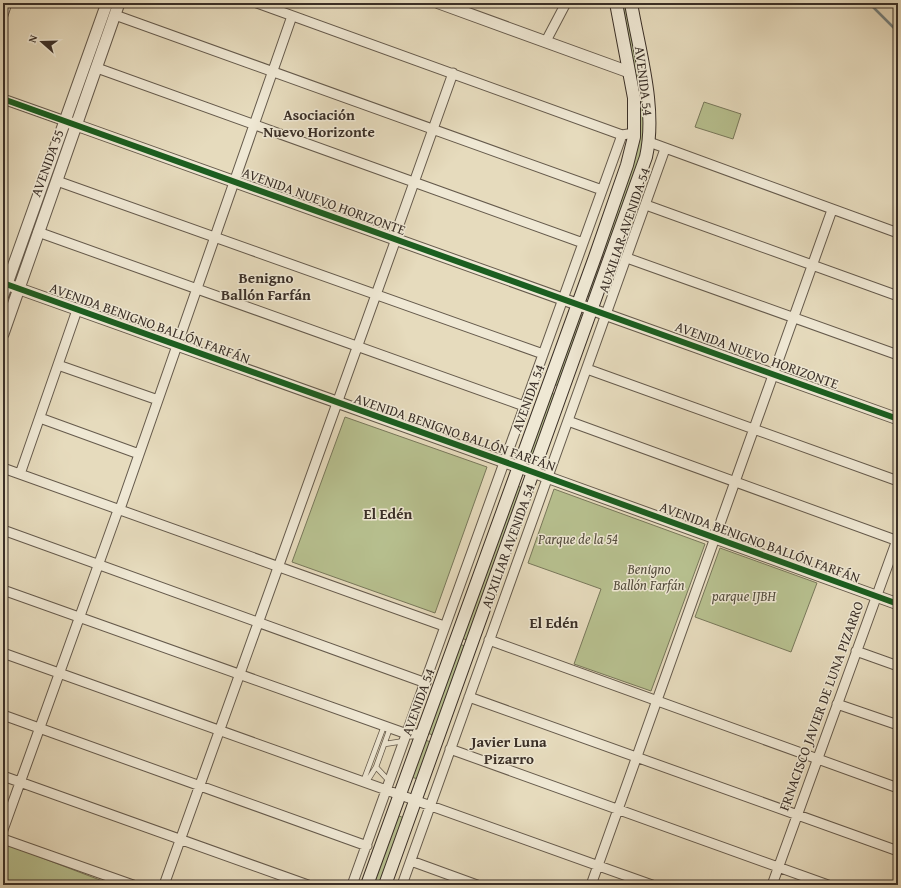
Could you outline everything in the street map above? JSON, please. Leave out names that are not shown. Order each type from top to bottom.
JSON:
[{"type":"main road","name":"AVENIDA 54","points":[[367,885],[520,467],[628,165],[634,133],[634,98],[616,3]]},
{"type":"main road","name":"AVENIDA 54","points":[[385,885],[643,166],[649,142],[650,126],[647,95],[631,3]]},
{"type":"street","name":"AVENIDA 55","points":[[4,288],[107,3]]},
{"type":"street","name":"AVENIDA 55","points":[[3,334],[119,3]]},
{"type":"street","points":[[256,3],[622,135],[634,133]]},
{"type":"street","points":[[439,3],[630,72]]},
{"type":"street","points":[[546,41],[566,3]]},
{"type":"street","points":[[115,15],[602,190]]},
{"type":"street","points":[[3,830],[38,728],[116,514],[120,509],[198,290],[292,16]]},
{"type":"street","points":[[97,68],[583,243]]},
{"type":"street","points":[[164,885],[238,674],[396,239],[396,233],[453,73]]},
{"type":"street","points":[[3,99],[64,121]]},
{"type":"street","name":"AVENIDA NUEVO HORIZONTE","points":[[64,121],[592,308],[898,419]]},
{"type":"street","points":[[352,885],[426,683],[444,626],[622,135]]},
{"type":"street","points":[[649,142],[664,149],[898,233]]},
{"type":"street","name":"AUXILIAR AVENIDA 54","points":[[402,885],[646,205],[664,149]]},
{"type":"street","points":[[57,181],[543,354]]},
{"type":"street","points":[[646,205],[898,296]]},
{"type":"street","points":[[591,885],[656,701],[755,430],[832,210]]},
{"type":"street","points":[[38,232],[524,406]]},
{"type":"street","points":[[627,258],[898,355]]},
{"type":"street","name":"AVENIDA BENIGNO BALLÓN FARFÁN","points":[[4,288],[19,289],[504,461],[715,539],[898,604]]},
{"type":"street","points":[[20,474],[77,310]]},
{"type":"street","points":[[58,365],[158,400]]},
{"type":"street","points":[[587,369],[898,481]]},
{"type":"street","points":[[40,418],[139,454]]},
{"type":"street","points":[[568,421],[735,482],[898,539]]},
{"type":"street","points":[[3,468],[444,626]]},
{"type":"street","points":[[3,530],[426,683]]},
{"type":"street","name":"FRNACISCO JAVIER DE LUNA PIZARRO","points":[[772,885],[898,539]]},
{"type":"street","points":[[3,590],[387,727],[406,738],[423,734]]},
{"type":"street","points":[[489,640],[898,788]]},
{"type":"street","points":[[856,651],[898,666]]},
{"type":"street","points":[[3,654],[364,782],[388,787],[401,794],[430,805],[652,885]]},
{"type":"street","points":[[469,697],[637,756],[898,851]]},
{"type":"street","points":[[837,704],[898,725]]},
{"type":"street","points":[[3,715],[367,846]]},
{"type":"street","points":[[450,749],[828,885]]},
{"type":"street","points":[[3,776],[308,885]]},
{"type":"street","points":[[3,838],[134,885]]},
{"type":"street","points":[[411,861],[476,885]]},
{"type":"lane","points":[[364,782],[376,767],[385,744],[387,727]]},
{"type":"lane","points":[[364,782],[387,727]]},
{"type":"lane","points":[[385,744],[406,738]]},
{"type":"lane","points":[[376,767],[388,787]]},
{"type":"green space","points":[[621,3],[626,3],[638,63],[645,109],[645,124],[641,156],[636,173],[605,258],[599,256],[634,157]]},
{"type":"green space","points":[[704,102],[741,114],[733,139],[695,127]]},
{"type":"green space","points":[[63,137],[68,139],[20,272],[16,270]]},
{"type":"green space","points":[[598,261],[603,263],[591,297],[585,295]]},
{"type":"green space","points":[[578,314],[584,316],[559,386],[553,384]]},
{"type":"green space","points":[[551,393],[556,395],[535,455],[530,453]]},
{"type":"green space","points":[[345,417],[487,467],[435,613],[292,562]]},
{"type":"green space","points":[[517,486],[523,488],[467,640],[461,638]]},
{"type":"green space","name":"Benigno Ballón Farfán","points":[[554,489],[705,544],[651,691],[574,664],[601,589],[528,563]]},
{"type":"green space","name":"parque IJBH","points":[[720,548],[817,583],[791,652],[695,617]]},
{"type":"green space","points":[[459,644],[465,646],[433,735],[427,733]]},
{"type":"green space","points":[[425,740],[431,742],[418,779],[411,777]]},
{"type":"green space","points":[[397,815],[404,818],[380,885],[372,885]]},
{"type":"green space","points":[[3,843],[113,885],[3,885]]},
{"type":"waterway","points":[[869,3],[898,32]]},
{"type":"cycle path","points":[[3,99],[898,419]]},
{"type":"cycle path","points":[[3,283],[898,604]]},
{"type":"district","name":"Asociación Nuevo Horizonte","points":[[319,124]]},
{"type":"district","name":"Benigno Ballón Farfán","points":[[266,286]]},
{"type":"district","name":"El Edén","points":[[388,514]]},
{"type":"district","name":"El Edén","points":[[554,623]]},
{"type":"district","name":"Javier Luna Pizarro","points":[[509,750]]},
{"type":"park label","name":"Parque de la 54","points":[[578,539]]}]
